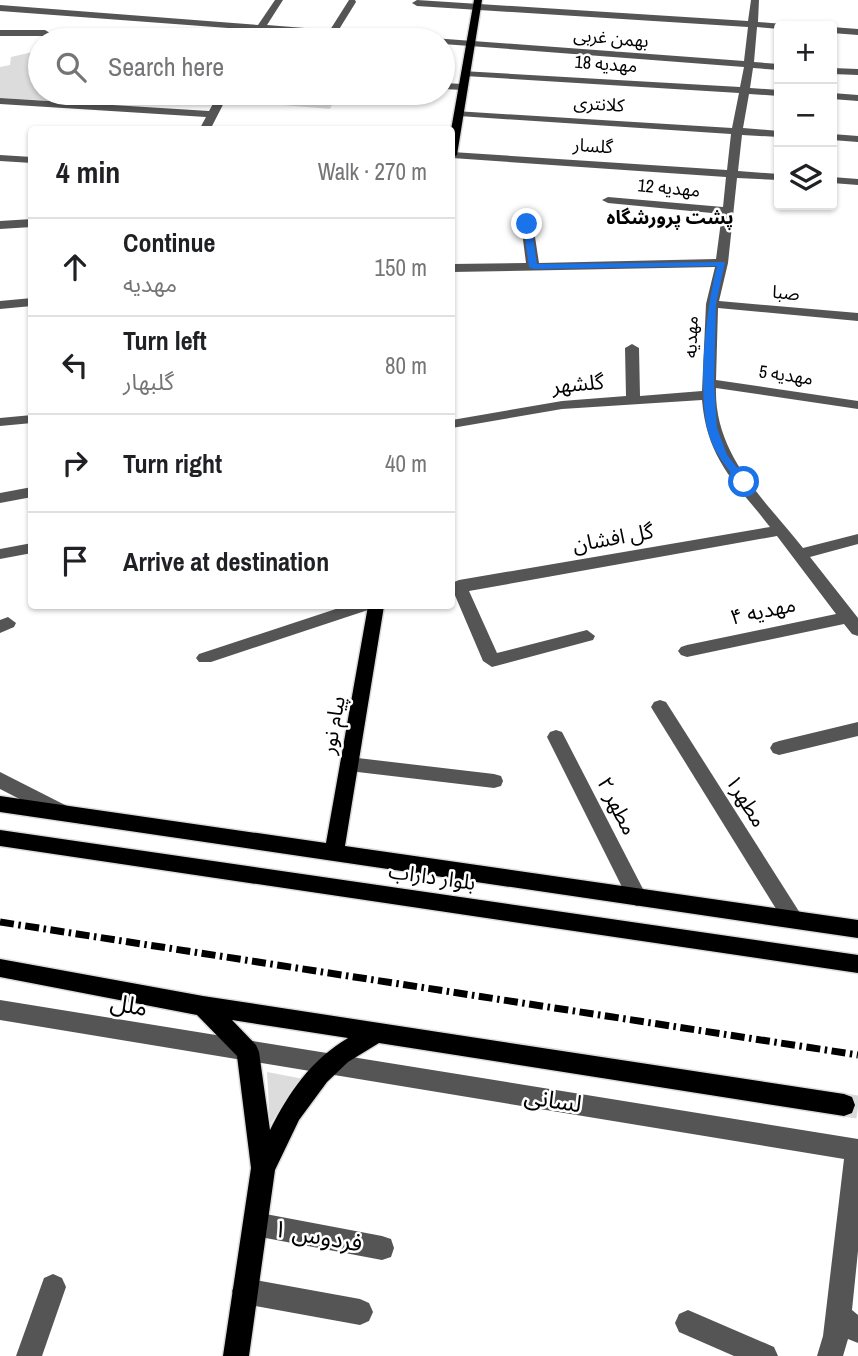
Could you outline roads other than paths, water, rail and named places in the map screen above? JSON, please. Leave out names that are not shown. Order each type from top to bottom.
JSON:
[{"type":"main road","points":[[455,137],[478,2]]},
{"type":"main road","name":"پیام نور","points":[[334,853],[375,609]]},
{"type":"main road","name":"بلوار داراب","points":[[0,804],[858,929]]},
{"type":"main road","name":"بلوار داراب","points":[[0,838],[858,964]]},
{"type":"main road","points":[[0,968],[203,1006],[375,1034],[844,1105]]},
{"type":"main road","points":[[203,1006],[248,1052],[263,1168],[236,1356]]},
{"type":"main road","points":[[263,1168],[295,1107],[330,1063],[375,1034]]},
{"type":"street","points":[[260,26],[279,0]]},
{"type":"street","name":"مهدیه","points":[[755,0],[726,211],[722,263],[712,304],[709,389],[712,428],[723,456],[853,623]]},
{"type":"street","points":[[336,28],[352,2]]},
{"type":"street","points":[[417,3],[478,2],[774,26]]},
{"type":"street","name":"بهمن غربی","points":[[0,8],[284,28]]},
{"type":"street","points":[[837,30],[858,32]]},
{"type":"street","points":[[0,33],[28,33]]},
{"type":"street","name":"بهمن غربی","points":[[455,41],[774,67]]},
{"type":"street","points":[[837,71],[858,72]]},
{"type":"street","name":"مهدیه 18","points":[[465,73],[774,93]]},
{"type":"street","points":[[455,87],[463,87]]},
{"type":"street","points":[[837,96],[858,98]]},
{"type":"street","points":[[0,101],[28,103]]},
{"type":"street","points":[[66,105],[213,114]]},
{"type":"street","points":[[206,126],[218,105]]},
{"type":"street","name":"کلانتری","points":[[459,113],[774,134]]},
{"type":"street","points":[[837,137],[858,139]]},
{"type":"street","name":"گلسار","points":[[455,155],[774,177]]},
{"type":"street","points":[[0,158],[28,160]]},
{"type":"street","points":[[837,180],[858,182]]},
{"type":"street","name":"مهدیه 12","points":[[608,200],[726,211]]},
{"type":"street","points":[[0,225],[28,223]]},
{"type":"street","points":[[527,224],[533,267]]},
{"type":"street","points":[[455,268],[722,263]]},
{"type":"street","points":[[0,305],[28,302]]},
{"type":"street","name":"صبا","points":[[712,304],[858,317]]},
{"type":"street","points":[[632,348],[633,400]]},
{"type":"street","name":"گلشهر","points":[[455,423],[562,405],[633,400],[709,389]]},
{"type":"street","name":"مهدیه 5","points":[[709,389],[858,405]]},
{"type":"street","points":[[0,422],[28,419]]},
{"type":"street","points":[[0,498],[28,493]]},
{"type":"street","name":"گل افشان","points":[[455,587],[782,530]]},
{"type":"street","points":[[800,554],[858,539]]},
{"type":"street","points":[[0,554],[28,549]]},
{"type":"street","points":[[455,587],[492,661],[587,636]]},
{"type":"street","points":[[205,657],[353,609]]},
{"type":"street","name":"مهدیه ۴","points":[[687,651],[853,623]]},
{"type":"street","name":"مطهر۱","points":[[660,707],[793,919]]},
{"type":"street","points":[[779,748],[858,729]]},
{"type":"street","name":"مطهر ۲","points":[[556,737],[637,897]]},
{"type":"street","points":[[349,764],[494,781]]},
{"type":"street","points":[[0,779],[17,792],[63,813]]},
{"type":"street","name":"ملل","points":[[0,1010],[248,1052]]},
{"type":"street","name":"لسانی","points":[[248,1052],[330,1063],[857,1150]]},
{"type":"street","points":[[830,1356],[848,1323],[857,1150]]},
{"type":"street","name":"فردوس ۱","points":[[254,1224],[382,1248]]},
{"type":"street","points":[[29,1356],[53,1287]]},
{"type":"street","points":[[245,1291],[360,1312]]},
{"type":"street","points":[[688,1323],[765,1356]]},
{"type":"tunnel","points":[[844,1105],[858,1107]]},
{"type":"railway","points":[[0,922],[858,1055]]},
{"type":"district","name":"پشت پرورشگاه","points":[[670,217]]}]
